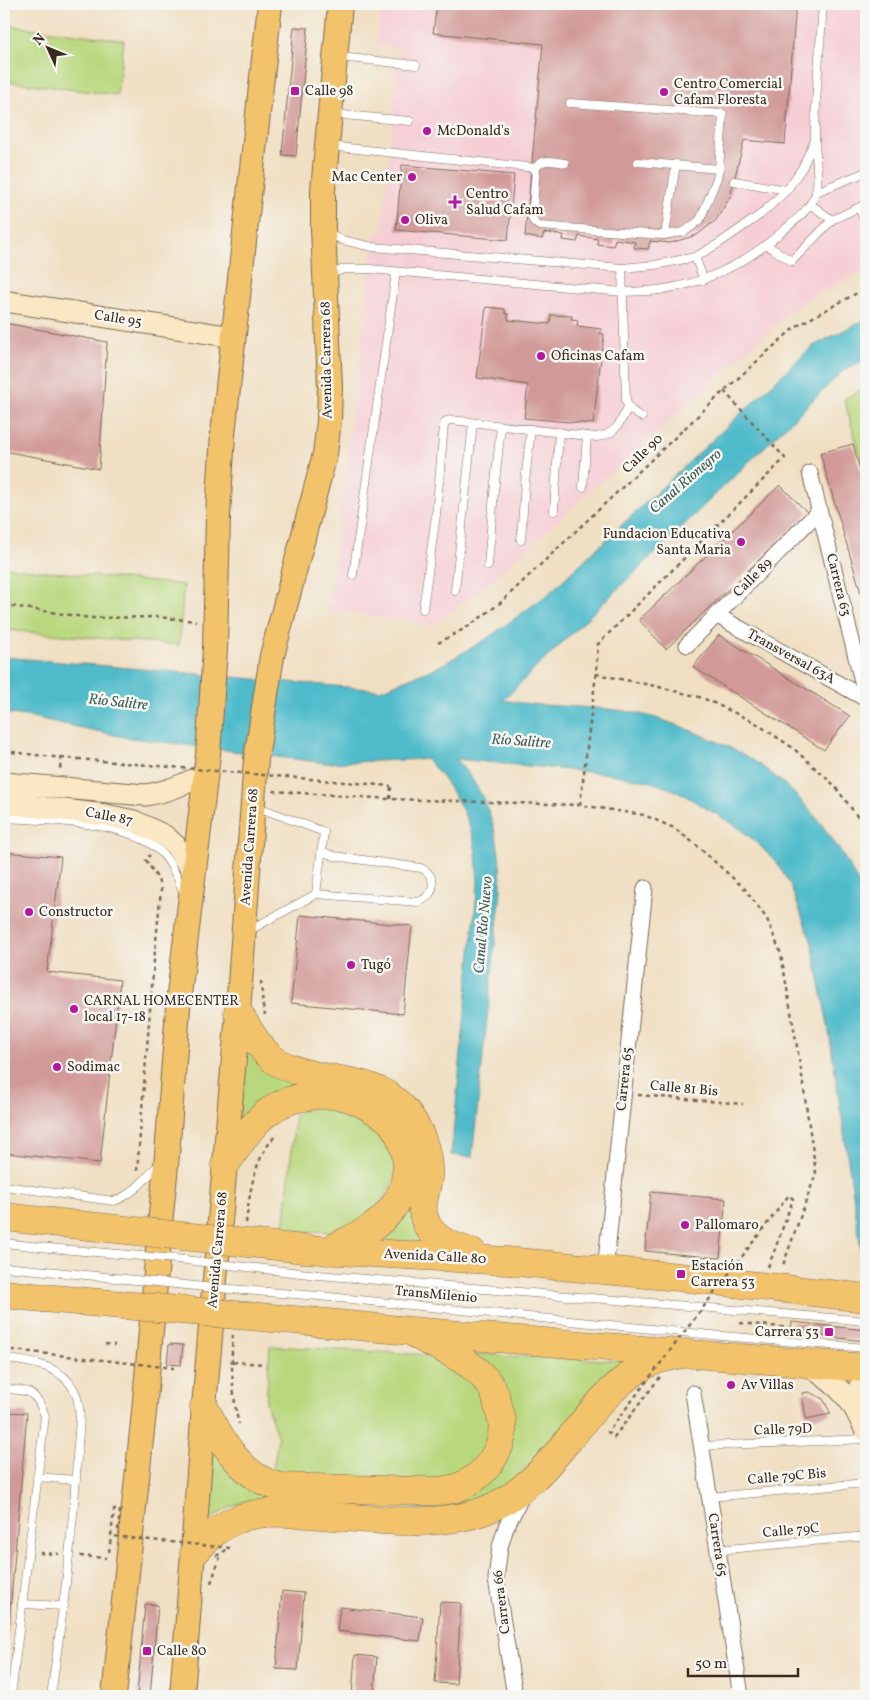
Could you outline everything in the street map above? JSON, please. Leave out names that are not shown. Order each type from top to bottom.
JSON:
[{"type":"highway","points":[[238,1012],[256,1042],[279,1063],[308,1074],[361,1083],[383,1092],[402,1107],[415,1122],[424,1145],[428,1176],[423,1211],[431,1230],[446,1244],[457,1249],[507,1261]]},
{"type":"highway","points":[[225,1165],[258,1120],[272,1109],[291,1099],[307,1096],[331,1096],[354,1100],[390,1121],[399,1135],[408,1168],[403,1190],[391,1210],[380,1221],[316,1258]]},
{"type":"highway","name":"Avenida Calle 80","points":[[4,1217],[50,1235],[316,1258],[507,1261],[866,1298]]},
{"type":"highway","points":[[4,1294],[44,1298],[318,1309],[410,1331],[866,1368]]},
{"type":"highway","points":[[204,1407],[233,1455],[242,1466],[261,1481],[270,1485],[280,1488],[418,1491],[440,1491],[458,1488],[478,1477],[494,1457],[501,1437],[502,1422],[497,1402],[490,1385],[472,1367],[410,1331]]},
{"type":"highway","points":[[205,1555],[217,1529],[240,1518],[258,1514],[288,1513],[404,1521],[434,1521],[458,1518],[486,1510],[528,1484],[610,1390],[649,1363],[687,1352]]},
{"type":"main road","points":[[114,1696],[144,1412],[179,995],[207,764],[214,650],[222,434],[270,4]]},
{"type":"main road","name":"Avenida Carrera 68","points":[[182,1696],[205,1555],[204,1407],[238,1012],[256,759],[272,656],[325,454],[330,387],[322,228],[323,190],[340,4]]},
{"type":"street","name":"Calle 95","points":[[4,301],[233,337]]},
{"type":"street","name":"Carrera 63","points":[[810,473],[866,698]]},
{"type":"street","name":"Calle 89","points":[[687,645],[819,511]]},
{"type":"street","name":"Transversal 63A","points":[[716,616],[866,698]]},
{"type":"street","name":"Calle 87","points":[[4,783],[145,795],[175,788],[207,764]]},
{"type":"street","name":"Calle 87","points":[[4,803],[106,815],[134,821],[165,836],[175,845],[194,873]]},
{"type":"street","name":"Carrera 65","points":[[605,1271],[645,888]]},
{"type":"street","points":[[806,1363],[843,1392],[854,1406],[866,1431]]},
{"type":"street","points":[[854,1406],[859,1388],[866,1376]]},
{"type":"street","name":"Carrera 65","points":[[693,1393],[741,1696]]},
{"type":"street","name":"Carrera 66","points":[[515,1696],[496,1579],[500,1547],[506,1527],[528,1484]]},
{"type":"lane","points":[[325,276],[344,269],[370,269],[623,292],[663,290],[704,280],[737,264],[766,245],[810,204],[816,192],[815,140],[823,4]]},
{"type":"lane","points":[[335,56],[416,65]]},
{"type":"lane","points":[[565,163],[544,161],[539,163],[536,168],[532,218],[539,226],[665,235],[684,232],[700,220],[720,169],[723,114],[570,103]]},
{"type":"lane","points":[[330,114],[410,121]]},
{"type":"lane","points":[[322,228],[342,240],[373,247],[622,268],[655,265],[695,257],[718,244],[760,215],[787,190],[802,168],[815,140]]},
{"type":"lane","points":[[327,146],[536,168]]},
{"type":"lane","points":[[638,162],[720,169]]},
{"type":"lane","points":[[665,235],[676,164]]},
{"type":"lane","points":[[816,192],[866,172]]},
{"type":"lane","points":[[734,181],[787,190]]},
{"type":"lane","points":[[810,204],[832,220]]},
{"type":"lane","points":[[766,245],[792,261],[832,220],[863,206],[866,223]]},
{"type":"lane","points":[[695,257],[704,280]]},
{"type":"lane","points":[[622,268],[626,401],[628,408],[642,416]]},
{"type":"lane","points":[[353,575],[396,272]]},
{"type":"lane","points":[[423,609],[446,421],[452,420],[587,436],[605,436],[617,427],[628,408]]},
{"type":"lane","points":[[455,591],[473,423]]},
{"type":"lane","points":[[488,566],[501,426]]},
{"type":"lane","points":[[520,540],[531,429]]},
{"type":"lane","points":[[554,511],[559,432]]},
{"type":"lane","points":[[583,487],[587,436]]},
{"type":"lane","points":[[252,805],[324,832],[316,894]]},
{"type":"lane","points":[[4,818],[102,827],[130,833],[146,840],[161,852],[173,869],[190,906]]},
{"type":"lane","points":[[244,933],[316,894],[418,902],[427,898],[433,888],[430,874],[421,868],[334,856],[322,851]]},
{"type":"lane","points":[[4,1186],[114,1201],[125,1197],[136,1189],[167,1155]]},
{"type":"lane","points":[[4,1243],[50,1235]]},
{"type":"lane","name":"TransMilenio","points":[[316,1258],[866,1322]]},
{"type":"lane","name":"TransMilenio","points":[[4,1267],[205,1287],[318,1309],[722,1336],[866,1348]]},
{"type":"lane","points":[[4,1358],[48,1366],[60,1374],[73,1389],[80,1408],[76,1480],[64,1606],[51,1696]]},
{"type":"lane","points":[[4,1389],[26,1390],[35,1397],[42,1407],[45,1416],[11,1696]]},
{"type":"lane","name":"Calle 79D","points":[[702,1446],[866,1439]]},
{"type":"lane","points":[[38,1477],[76,1480]]},
{"type":"lane","name":"Calle 79C Bis","points":[[710,1497],[866,1483]]},
{"type":"lane","name":"Calle 79C","points":[[718,1550],[866,1536]]},
{"type":"lane","points":[[22,1604],[64,1606]]},
{"type":"path","name":"Calle 90","points":[[438,643],[469,626],[499,604],[724,391],[796,328],[866,288]]},
{"type":"path","points":[[580,805],[595,685],[598,644],[785,458],[724,391]]},
{"type":"path","points":[[4,605],[90,618],[157,617],[201,622]]},
{"type":"path","points":[[596,674],[703,698],[754,722],[793,748],[834,785],[866,828]]},
{"type":"path","points":[[4,750],[62,758],[391,786],[390,799]]},
{"type":"path","points":[[60,772],[62,758]]},
{"type":"path","points":[[273,791],[390,799],[580,805],[644,815],[674,828],[695,844],[745,889],[767,919],[781,954],[816,1173],[779,1277]]},
{"type":"path","points":[[136,1189],[161,890],[158,880],[146,860]]},
{"type":"path","name":"Calle 81 Bis","points":[[624,1094],[743,1104]]},
{"type":"path","points":[[660,1377],[614,1437],[608,1432],[789,1195],[793,1198],[766,1275]]},
{"type":"path","points":[[740,1323],[791,1328]]},
{"type":"path","points":[[105,1344],[115,1345]]},
{"type":"path","points":[[4,1348],[174,1368]]},
{"type":"path","points":[[233,1362],[264,1364]]},
{"type":"path","points":[[109,1552],[114,1510],[120,1510],[118,1530]]},
{"type":"path","points":[[111,1536],[230,1548],[205,1555]]},
{"type":"path","points":[[211,1583],[220,1556],[233,1543]]},
{"type":"shaded area","points":[[381,4],[866,4],[866,269],[810,298],[791,311],[486,585],[433,625],[328,610],[375,233],[382,233],[398,63],[398,48],[376,45]]},
{"type":"green space","points":[[4,25],[124,40],[117,95],[4,81]]},
{"type":"green space","points":[[866,387],[866,476],[844,399]]},
{"type":"green space","points":[[4,567],[184,585],[179,645],[4,630]]},
{"type":"green space","points":[[245,1032],[321,1088],[238,1126]]},
{"type":"green space","points":[[314,1104],[345,1107],[386,1133],[397,1174],[371,1219],[338,1232],[284,1231],[295,1115]]},
{"type":"green space","points":[[414,1189],[434,1249],[360,1241]]},
{"type":"green space","points":[[270,1346],[417,1354],[441,1357],[459,1366],[493,1408],[485,1457],[445,1482],[272,1475],[278,1438],[266,1403]]},
{"type":"green space","points":[[470,1354],[631,1361],[558,1438],[504,1488],[459,1511],[249,1501],[235,1505],[203,1523],[211,1432],[232,1466],[435,1500],[509,1449]]},
{"type":"water","points":[[866,319],[866,359],[843,371],[503,700],[631,712],[685,728],[725,745],[757,763],[791,791],[821,824],[846,861],[866,900],[866,1282],[828,1025],[812,943],[790,885],[777,863],[756,842],[736,826],[679,792],[648,781],[610,774],[456,759],[477,787],[490,814],[499,852],[501,890],[472,1157],[451,1155],[478,882],[477,860],[472,835],[463,811],[450,789],[427,759],[325,763],[124,737],[32,717],[4,713],[4,657],[380,690],[438,667],[485,640],[547,595],[813,346]]},
{"type":"building","name":"Centro Comercial Cafam Floresta","points":[[437,4],[796,4],[785,144],[744,140],[730,197],[716,220],[697,235],[670,243],[650,241],[648,249],[634,248],[635,242],[615,239],[613,246],[597,244],[598,239],[579,236],[577,242],[563,240],[564,235],[544,233],[542,239],[525,236],[543,44],[433,33]]},
{"type":"building","points":[[866,4],[866,8],[839,5]]},
{"type":"building","name":"Calle 98","points":[[294,27],[308,28],[296,156],[282,155]]},
{"type":"building","name":"Centro Salud Cafam","points":[[402,165],[514,175],[508,240],[396,230]]},
{"type":"building","name":"Oficinas Cafam","points":[[486,307],[505,309],[505,313],[508,314],[508,320],[550,324],[551,315],[572,316],[571,319],[578,320],[577,326],[601,329],[600,333],[604,334],[593,424],[524,418],[528,385],[477,378]]},
{"type":"building","points":[[4,323],[107,342],[99,469],[4,451]]},
{"type":"building","points":[[853,444],[866,492],[866,610],[820,453]]},
{"type":"building","points":[[780,485],[808,513],[666,649],[639,620]]},
{"type":"building","points":[[719,635],[850,716],[824,750],[693,667]]},
{"type":"building","name":"Sodimac","points":[[4,852],[61,857],[47,972],[120,980],[100,1163],[4,1153]]},
{"type":"building","name":"Tugó","points":[[300,915],[412,926],[403,1014],[291,1003]]},
{"type":"building","name":"Pallomaro","points":[[651,1192],[726,1199],[720,1258],[645,1251]]},
{"type":"building","name":"Carrera 53","points":[[792,1322],[866,1330],[866,1341],[791,1333]]},
{"type":"building","points":[[169,1344],[183,1345],[181,1365],[167,1364]]},
{"type":"building","points":[[809,1392],[823,1399],[831,1414],[806,1419],[802,1393]]},
{"type":"building","points":[[4,1412],[27,1413],[5,1670],[4,1670]]},
{"type":"building","points":[[282,1591],[304,1593],[298,1670],[276,1669]]},
{"type":"building","points":[[440,1602],[461,1603],[456,1684],[435,1683]]},
{"type":"building","name":"Calle 80","points":[[145,1604],[158,1605],[150,1696],[137,1696]]},
{"type":"building","points":[[340,1607],[423,1617],[420,1641],[337,1631]]},
{"type":"building","points":[[355,1655],[377,1657],[374,1696],[352,1696]]},
{"type":"place","name":"Calle 98","points":[[295,91]]},
{"type":"place","name":"Centro Comercial Cafam Floresta","points":[[664,92]]},
{"type":"place","name":"McDonald's","points":[[427,131]]},
{"type":"place","name":"Mac Center","points":[[412,177]]},
{"type":"place","name":"Centro Salud Cafam","points":[[455,202]]},
{"type":"place","name":"Oliva","points":[[405,220]]},
{"type":"place","name":"Oficinas Cafam","points":[[541,356]]},
{"type":"place","name":"Fundacion Educativa Santa Maria","points":[[741,542]]},
{"type":"place","name":"Constructor","points":[[29,912]]},
{"type":"place","name":"Tugó","points":[[351,965]]},
{"type":"place","name":"CARNAL HOMECENTER local 17-18","points":[[74,1009]]},
{"type":"place","name":"Sodimac","points":[[57,1067]]},
{"type":"place","name":"Pallomaro","points":[[685,1225]]},
{"type":"place","name":"Estación Carrera 53","points":[[681,1274]]},
{"type":"place","name":"Carrera 53","points":[[829,1332]]},
{"type":"place","name":"Av Villas","points":[[731,1385]]},
{"type":"place","name":"Calle 80","points":[[147,1651]]},
{"type":"water label","name":"Canal Rionegro","points":[[686,482]]},
{"type":"water label","name":"Río Salitre","points":[[118,703]]},
{"type":"water label","name":"Río Salitre","points":[[521,742]]},
{"type":"water label","name":"Canal Río Nuevo","points":[[484,925]]}]
